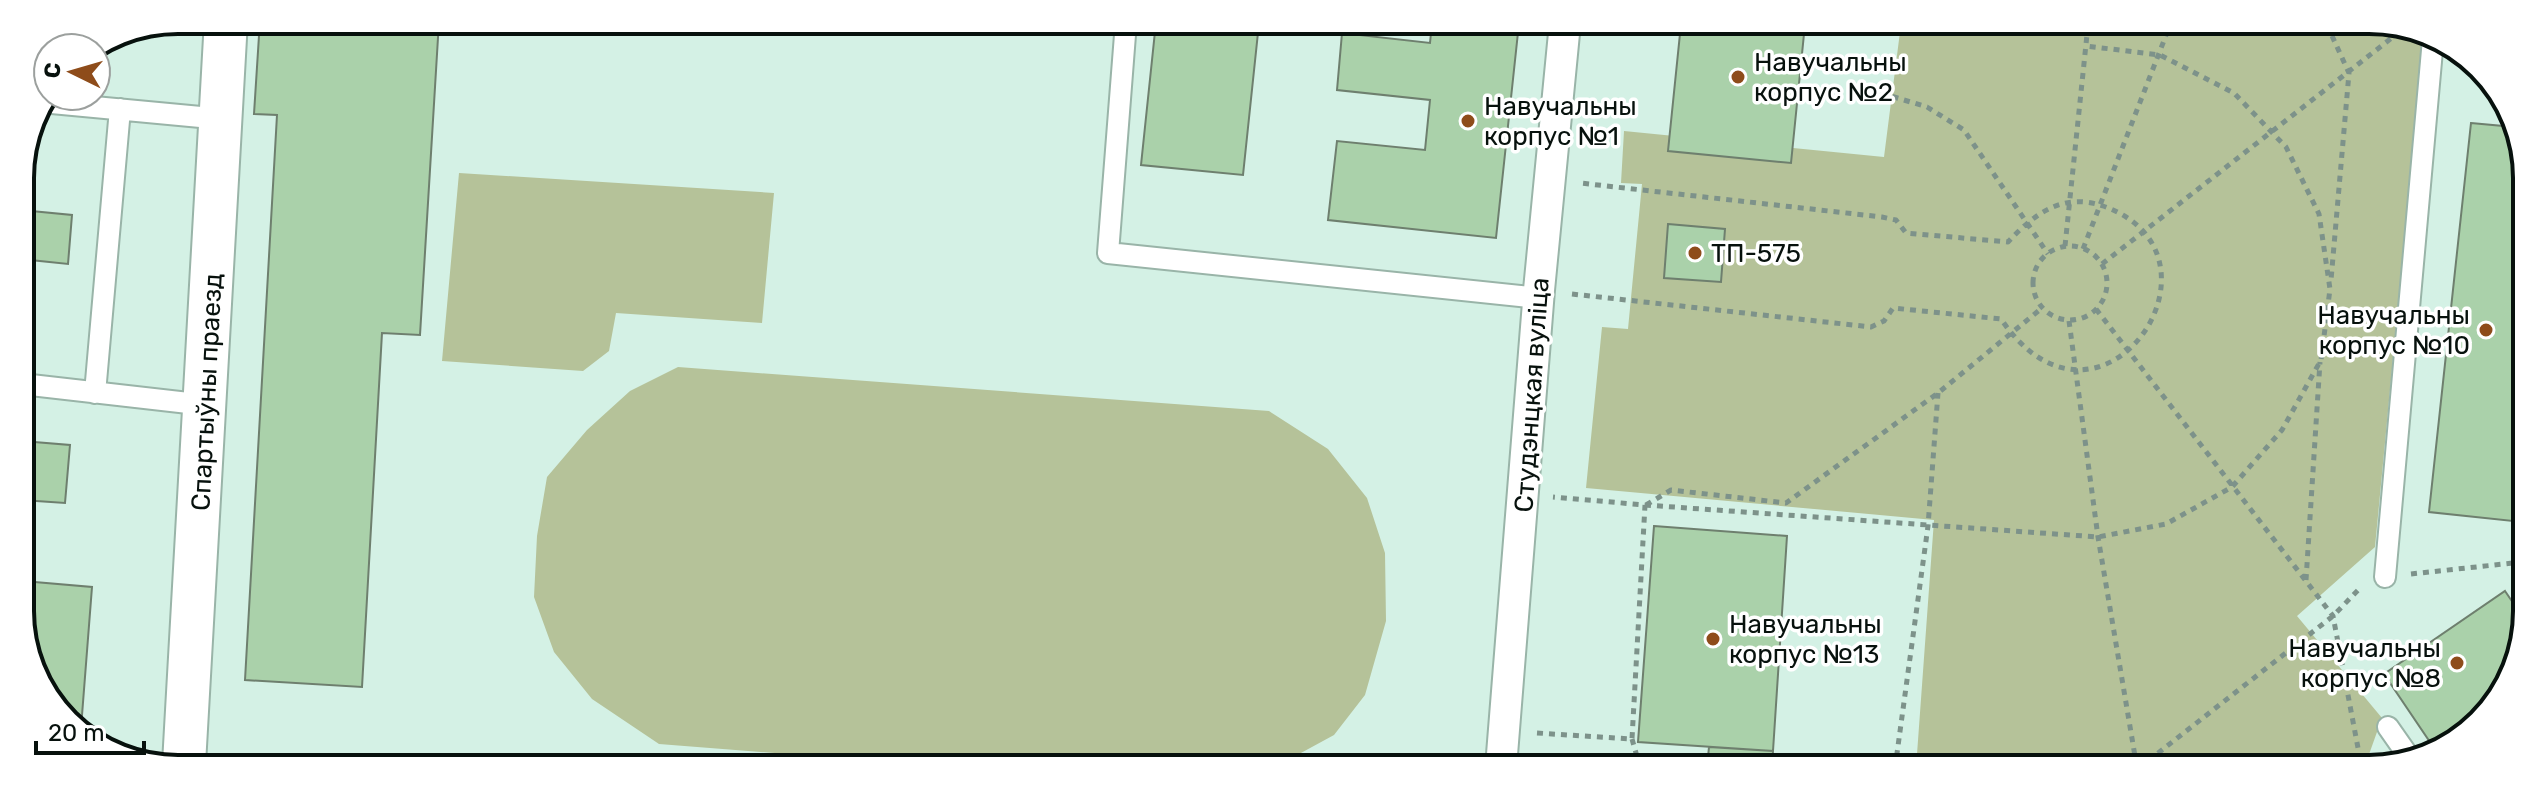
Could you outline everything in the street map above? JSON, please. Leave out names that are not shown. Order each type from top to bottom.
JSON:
[{"type":"street","name":"Спартыўны праезд","points":[[185,755],[225,34]]},
{"type":"street","name":"Студэнцкая вуліца","points":[[1502,755],[1539,294],[1564,34]]},
{"type":"lane","points":[[1125,34],[1108,253],[1539,294]]},
{"type":"lane","points":[[2385,577],[2432,49]]},
{"type":"lane","points":[[112,108],[222,119]]},
{"type":"lane","points":[[95,393],[120,109]]},
{"type":"lane","points":[[34,385],[206,405]]},
{"type":"lane","points":[[2388,727],[2404,750]]},
{"type":"path","points":[[2065,247],[2087,34]]},
{"type":"path","points":[[2083,249],[2167,34]]},
{"type":"path","points":[[2306,581],[2321,360],[2349,73],[2331,34]]},
{"type":"path","points":[[2102,264],[2395,37]]},
{"type":"path","points":[[2086,46],[2160,55],[2234,93],[2286,147],[2319,214],[2330,289]]},
{"type":"path","points":[[1881,93],[1927,107],[1964,130],[2048,254]]},
{"type":"path","points":[[1539,294],[1871,327],[1884,321],[1893,308],[2001,319],[2024,350],[2054,366],[2073,370],[2099,369],[2127,353],[2151,327],[2162,295],[2161,268],[2143,233],[2124,215],[2101,205],[2070,200],[2045,209],[2026,222],[2008,242],[1906,233],[1896,220],[1882,217],[1550,179]]},
{"type":"path","points":[[2065,247],[2083,249],[2102,264],[2107,288],[2089,316],[2069,321],[2050,315],[2036,300],[2033,280],[2040,261],[2065,247]]},
{"type":"path","points":[[1645,505],[1671,490],[1786,503],[1938,393],[2042,308]]},
{"type":"path","points":[[2096,309],[2333,616],[2359,755]]},
{"type":"path","points":[[2069,321],[2073,370],[2098,537],[2136,755]]},
{"type":"path","points":[[1524,494],[2098,537],[2166,524],[2232,487],[2282,430],[2321,360]]},
{"type":"path","points":[[1897,755],[1928,526],[1938,393]]},
{"type":"path","points":[[1637,755],[1632,739],[1645,505]]},
{"type":"path","points":[[2155,755],[2333,616],[2369,579],[2513,563]]},
{"type":"path","points":[[1504,731],[1632,739]]},
{"type":"green space","points":[[1900,34],[2369,34],[2388,35],[2423,45],[2375,547],[2297,616],[2382,718],[2369,755],[1917,755],[1934,520],[1586,488],[1602,327],[1628,329],[1642,184],[1621,183],[1624,131],[1884,157]]},
{"type":"green space","points":[[459,173],[774,193],[762,323],[616,313],[609,351],[583,371],[442,361]]},
{"type":"green space","points":[[678,367],[1269,411],[1328,449],[1367,498],[1385,553],[1386,621],[1365,695],[1334,735],[1297,755],[799,755],[659,744],[592,699],[554,652],[534,597],[537,536],[547,477],[587,430],[630,391]]},
{"type":"building","points":[[259,34],[438,34],[420,335],[382,333],[362,687],[245,680],[277,115],[254,114]]},
{"type":"building","points":[[1155,34],[1258,34],[1243,175],[1141,165]]},
{"type":"building","name":"Навучальны корпус №1","points":[[1342,34],[1430,43],[1431,34],[1518,34],[1496,238],[1328,220],[1337,141],[1425,150],[1430,100],[1337,90]]},
{"type":"building","name":"Навучальны корпус №2","points":[[1680,34],[1804,34],[1791,163],[1668,151]]},
{"type":"building","name":"Навучальны корпус №10","points":[[2471,123],[2503,126],[2513,169],[2513,521],[2429,512]]},
{"type":"building","points":[[34,211],[72,215],[68,264],[34,260]]},
{"type":"building","name":"ТП-575","points":[[1668,224],[1725,229],[1721,282],[1664,278]]},
{"type":"building","points":[[34,442],[70,445],[65,503],[34,501]]},
{"type":"building","name":"Навучальны корпус №13","points":[[1654,526],[1787,536],[1773,751],[1638,742]]},
{"type":"building","points":[[34,582],[92,587],[82,718],[58,691],[42,657],[34,620]]},
{"type":"building","name":"Навучальны корпус №8","points":[[2505,591],[2513,603],[2508,648],[2494,683],[2464,719],[2433,740],[2430,742],[2384,674]]},
{"type":"building","points":[[1709,747],[1773,751],[1773,755],[1708,755]]},
{"type":"place","name":"Навучальны корпус №2","points":[[1738,77]]},
{"type":"place","name":"Навучальны корпус №1","points":[[1468,121]]},
{"type":"place","name":"ТП-575","points":[[1695,253]]},
{"type":"place","name":"Навучальны корпус №10","points":[[2486,330]]},
{"type":"place","name":"Навучальны корпус №13","points":[[1713,639]]},
{"type":"place","name":"Навучальны корпус №8","points":[[2457,663]]}]
